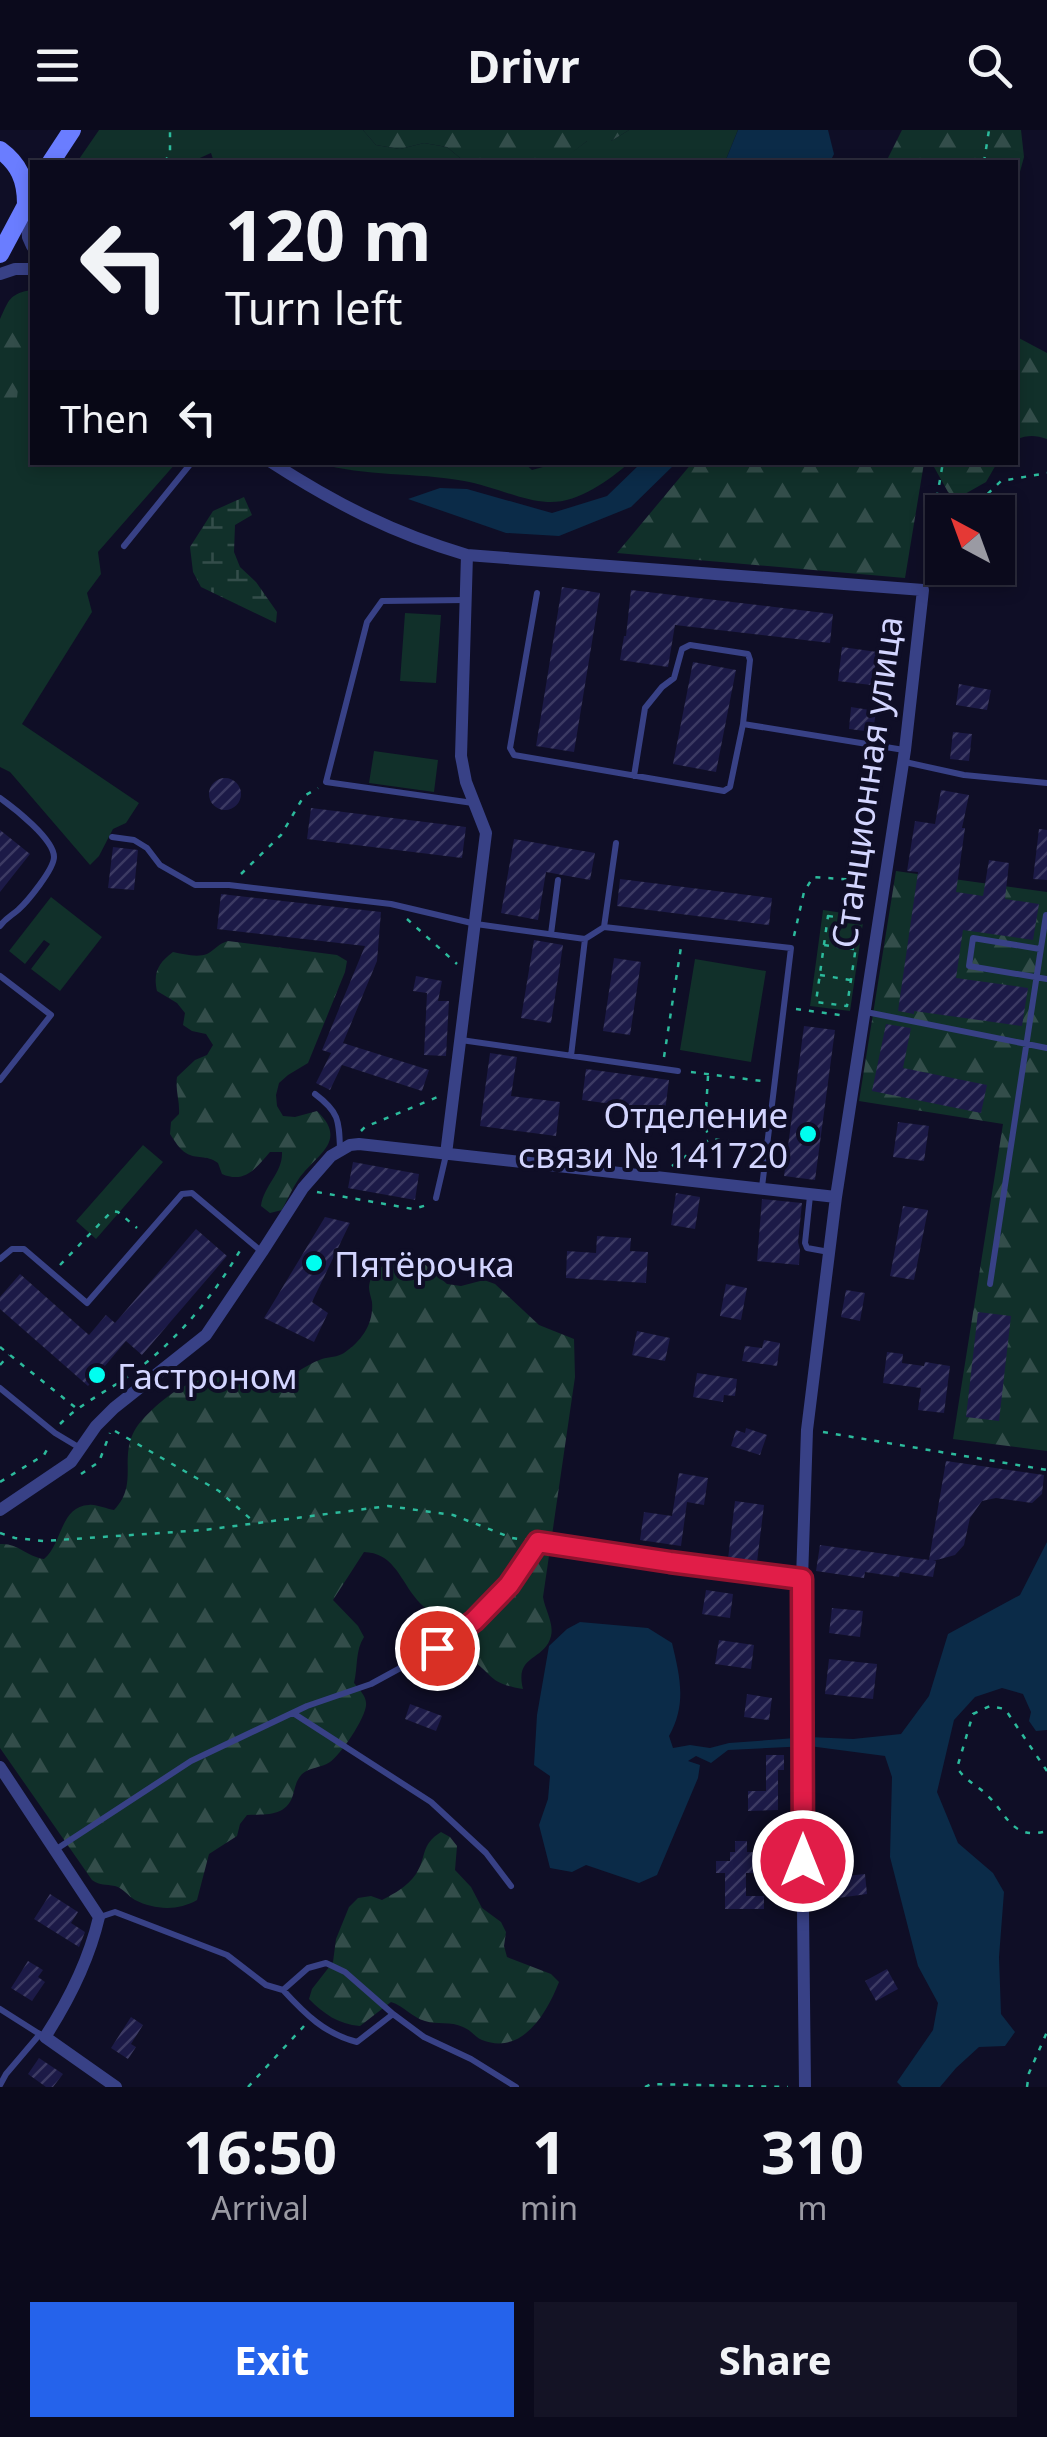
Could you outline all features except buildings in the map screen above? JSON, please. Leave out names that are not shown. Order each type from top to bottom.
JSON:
[{"type":"street","points":[[52,160],[72,130]]},
{"type":"street","points":[[0,150],[22,175],[29,199],[30,242],[15,236],[4,246]]},
{"type":"street","points":[[4,246],[29,199]]},
{"type":"street","points":[[0,274],[30,269]]},
{"type":"street","name":"Станционная улица","points":[[276,465],[322,496],[380,525],[467,555],[922,590],[904,756],[836,1197],[807,1430],[801,1732],[805,2087]]},
{"type":"street","points":[[446,1154],[486,833],[466,782],[461,756],[467,555]]},
{"type":"street","points":[[0,1510],[71,1462],[114,1408],[206,1335],[303,1188],[340,1150],[358,1144],[836,1197]]},
{"type":"street","points":[[0,1767],[99,1917],[92,1944],[63,2008],[42,2035],[116,2087]]},
{"type":"lane","points":[[124,546],[190,465]]},
{"type":"lane","points":[[537,593],[510,748],[514,756],[634,776],[724,791],[730,786],[743,724],[748,654],[690,645],[682,649],[674,678],[646,708],[634,776]]},
{"type":"lane","points":[[467,600],[382,600],[368,622],[326,782],[474,804]]},
{"type":"lane","points":[[743,724],[904,756],[964,775],[1047,783]]},
{"type":"lane","points":[[0,798],[51,844],[54,858],[50,870],[19,909],[3,916],[0,926]]},
{"type":"lane","points":[[112,837],[134,840],[160,865],[195,885],[391,904],[476,924],[585,939],[604,927],[791,948],[762,1188]]},
{"type":"lane","points":[[604,927],[616,843]]},
{"type":"lane","points":[[552,934],[558,880]]},
{"type":"lane","points":[[990,1284],[1046,914]]},
{"type":"lane","points":[[1040,949],[972,938],[969,966],[1047,979]]},
{"type":"lane","points":[[571,1056],[585,939]]},
{"type":"lane","points":[[0,976],[51,1016],[0,1080]]},
{"type":"lane","points":[[864,1015],[1047,1048]]},
{"type":"lane","points":[[461,1040],[678,1071]]},
{"type":"lane","points":[[315,1094],[329,1104],[339,1120],[340,1150]]},
{"type":"lane","points":[[436,1198],[446,1154]]},
{"type":"lane","points":[[1,1254],[24,1249],[88,1303],[186,1192],[262,1252]]},
{"type":"lane","points":[[810,1194],[807,1248],[829,1252]]},
{"type":"lane","points":[[0,1388],[55,1433],[81,1448]]},
{"type":"lane","points":[[55,1850],[191,1760],[293,1712],[370,1684],[437,1648],[474,1621],[509,1585],[538,1542],[802,1579]]},
{"type":"lane","points":[[293,1712],[431,1802],[486,1853],[511,1886]]},
{"type":"lane","points":[[99,1917],[115,1912],[227,1954],[266,1985],[283,1990],[311,2019],[337,2037],[358,2042],[393,2014]]},
{"type":"lane","points":[[283,1990],[308,1968],[326,1963],[345,1972],[424,2037],[471,2059],[516,2087]]},
{"type":"lane","points":[[0,2009],[42,2035],[0,2085]]},
{"type":"path","points":[[166,160],[170,130]]},
{"type":"path","points":[[984,160],[989,130]]},
{"type":"path","points":[[937,495],[942,465]]},
{"type":"path","points":[[988,495],[1002,482],[1047,473]]},
{"type":"path","points":[[922,590],[925,581]]},
{"type":"path","points":[[229,886],[281,835],[304,796],[326,782]]},
{"type":"path","points":[[791,948],[804,892],[812,877],[856,880],[889,852]]},
{"type":"path","points":[[391,904],[469,975]]},
{"type":"path","points":[[828,916],[860,920],[848,1006],[816,1002],[824,946],[828,916]]},
{"type":"path","points":[[662,1069],[683,936]]},
{"type":"path","points":[[824,946],[856,950]]},
{"type":"path","points":[[820,975],[852,980]]},
{"type":"path","points":[[785,1008],[864,1015]]},
{"type":"path","points":[[678,1071],[774,1082]]},
{"type":"path","points":[[708,1074],[705,1127],[710,1139]]},
{"type":"path","points":[[340,1150],[365,1127],[454,1090]]},
{"type":"path","points":[[656,1177],[710,1139],[766,1145]]},
{"type":"path","points":[[317,1192],[413,1209],[436,1198]]},
{"type":"path","points":[[52,1273],[112,1210],[146,1235]]},
{"type":"path","points":[[0,1482],[44,1455],[60,1424],[76,1408],[132,1374],[192,1319],[246,1239]]},
{"type":"path","points":[[0,1347],[76,1408]]},
{"type":"path","points":[[0,1365],[9,1354]]},
{"type":"path","points":[[112,1429],[219,1491],[254,1523]]},
{"type":"path","points":[[807,1430],[1047,1470]]},
{"type":"path","points":[[0,1532],[15,1538],[44,1540],[204,1530],[388,1506],[453,1515],[512,1538],[538,1542]]},
{"type":"path","points":[[1047,1771],[1005,1709],[990,1706],[973,1714],[957,1768],[967,1781],[984,1792],[1005,1820],[1026,1833],[1047,1831]]},
{"type":"path","points":[[248,2087],[311,2019]]},
{"type":"path","points":[[1027,2087],[1028,2073],[1047,2032]]},
{"type":"path","points":[[645,2087],[788,2087]]},
{"type":"green space","points":[[99,130],[363,130],[376,145],[400,149],[424,143],[447,147],[463,160],[213,160],[211,153],[195,160],[78,160]]},
{"type":"green space","points":[[363,130],[629,130],[611,141],[587,141],[569,155],[569,160],[463,160],[447,147],[424,143],[400,149],[376,145]]},
{"type":"green space","points":[[629,130],[738,130],[726,160],[569,160],[568,155],[587,141],[611,141]]},
{"type":"green space","points":[[902,130],[1021,130],[1024,157],[1018,179],[1018,160],[887,160]]},
{"type":"green space","points":[[30,290],[30,465],[174,465],[98,552],[101,574],[87,593],[92,612],[22,724],[139,803],[126,823],[113,829],[90,865],[10,772],[0,767],[0,319],[18,294]]},
{"type":"green space","points":[[24,307],[30,314],[30,364],[18,389],[15,415],[0,425],[0,322],[2,317]]},
{"type":"green space","points":[[1018,338],[1047,353],[1047,439],[1018,439]]},
{"type":"green space","points":[[328,465],[526,465],[532,470],[550,465],[626,465],[602,484],[558,502],[527,499],[464,481]]},
{"type":"green space","points":[[690,465],[924,465],[905,578],[617,553]]},
{"type":"green space","points":[[934,465],[996,465],[986,482],[963,495],[948,492]]},
{"type":"green space","points":[[244,497],[252,515],[235,525],[234,552],[240,567],[277,612],[276,623],[201,587],[193,572],[190,547],[213,511]]},
{"type":"green space","points":[[405,613],[441,615],[436,683],[400,681]]},
{"type":"green space","points":[[374,751],[438,760],[434,792],[369,783]]},
{"type":"green space","points":[[896,871],[1047,892],[1047,1451],[953,1439],[1003,1124],[859,1101]]},
{"type":"green space","points":[[51,897],[102,937],[60,991],[31,969],[50,944],[44,940],[25,964],[9,951]]},
{"type":"green space","points":[[823,910],[864,916],[850,1011],[810,1006]]},
{"type":"green space","points":[[228,941],[337,955],[347,961],[308,1063],[279,1083],[276,1095],[283,1116],[317,1111],[326,1122],[330,1140],[298,1180],[282,1210],[270,1213],[261,1206],[280,1166],[282,1152],[270,1152],[249,1173],[230,1177],[222,1174],[214,1160],[184,1152],[170,1134],[171,1122],[179,1114],[177,1077],[195,1060],[207,1055],[213,1045],[206,1034],[183,1025],[185,1013],[157,991],[156,974],[173,952],[203,955]]},
{"type":"green space","points":[[695,959],[766,971],[751,1062],[680,1050]]},
{"type":"green space","points":[[143,1145],[163,1162],[96,1239],[76,1221]]},
{"type":"green space","points":[[409,1256],[420,1260],[447,1284],[461,1286],[484,1280],[495,1284],[539,1325],[574,1339],[575,1377],[543,1597],[551,1626],[548,1644],[526,1663],[521,1678],[523,1689],[497,1681],[452,1650],[441,1625],[388,1561],[364,1552],[333,1600],[364,1637],[354,1683],[365,1698],[365,1709],[340,1752],[330,1762],[302,1774],[286,1807],[274,1813],[247,1815],[237,1836],[209,1854],[197,1900],[182,1906],[150,1906],[118,1887],[95,1882],[0,1748],[0,1544],[44,1559],[67,1519],[79,1507],[95,1505],[114,1510],[126,1488],[134,1431],[152,1410],[192,1382],[216,1377],[268,1384],[344,1353],[369,1324],[369,1287],[373,1275],[390,1262]]},
{"type":"green space","points":[[441,1832],[457,1846],[455,1870],[471,1887],[482,1908],[501,1922],[506,1932],[507,1957],[551,1974],[559,1982],[531,2029],[509,2042],[482,2040],[458,2025],[425,2021],[391,2002],[360,2026],[352,2025],[332,2017],[309,1999],[333,1962],[336,1939],[349,1907],[358,1898],[371,1896],[382,1900],[405,1886],[416,1874],[430,1842]]},
{"type":"water","points":[[738,130],[828,130],[834,154],[831,160],[726,160]]},
{"type":"water","points":[[639,465],[674,465],[631,507],[559,536],[506,533],[408,499],[440,488],[467,489],[552,513],[607,496]]},
{"type":"water","points":[[1047,1542],[1047,1730],[1036,1731],[1029,1721],[1031,1712],[1023,1694],[1002,1688],[975,1697],[954,1720],[937,1792],[958,1843],[993,1873],[1004,1892],[999,1957],[1001,2014],[1015,2032],[1005,2046],[979,2047],[940,2087],[902,2087],[897,2082],[933,2030],[938,2003],[918,1966],[890,1857],[892,1777],[885,1756],[809,1746],[728,1750],[711,1763],[696,1756],[688,1761],[700,1765],[698,1778],[657,1875],[639,1883],[586,1865],[572,1872],[550,1868],[539,1825],[548,1799],[550,1776],[534,1765],[537,1715],[549,1646],[567,1629],[580,1622],[648,1628],[672,1643],[680,1690],[678,1713],[669,1736],[673,1748],[901,1734],[929,1696],[948,1634],[1020,1595]]},
{"type":"place","name":"Отделение связи № 141720","points":[[808,1134]]},
{"type":"place","name":"Пятёрочка","points":[[314,1263]]},
{"type":"place","name":"Гастроном","points":[[97,1375]]},
{"type":"route","points":[[437,1648],[474,1621],[509,1585],[538,1542],[802,1579],[803,1861]]}]
